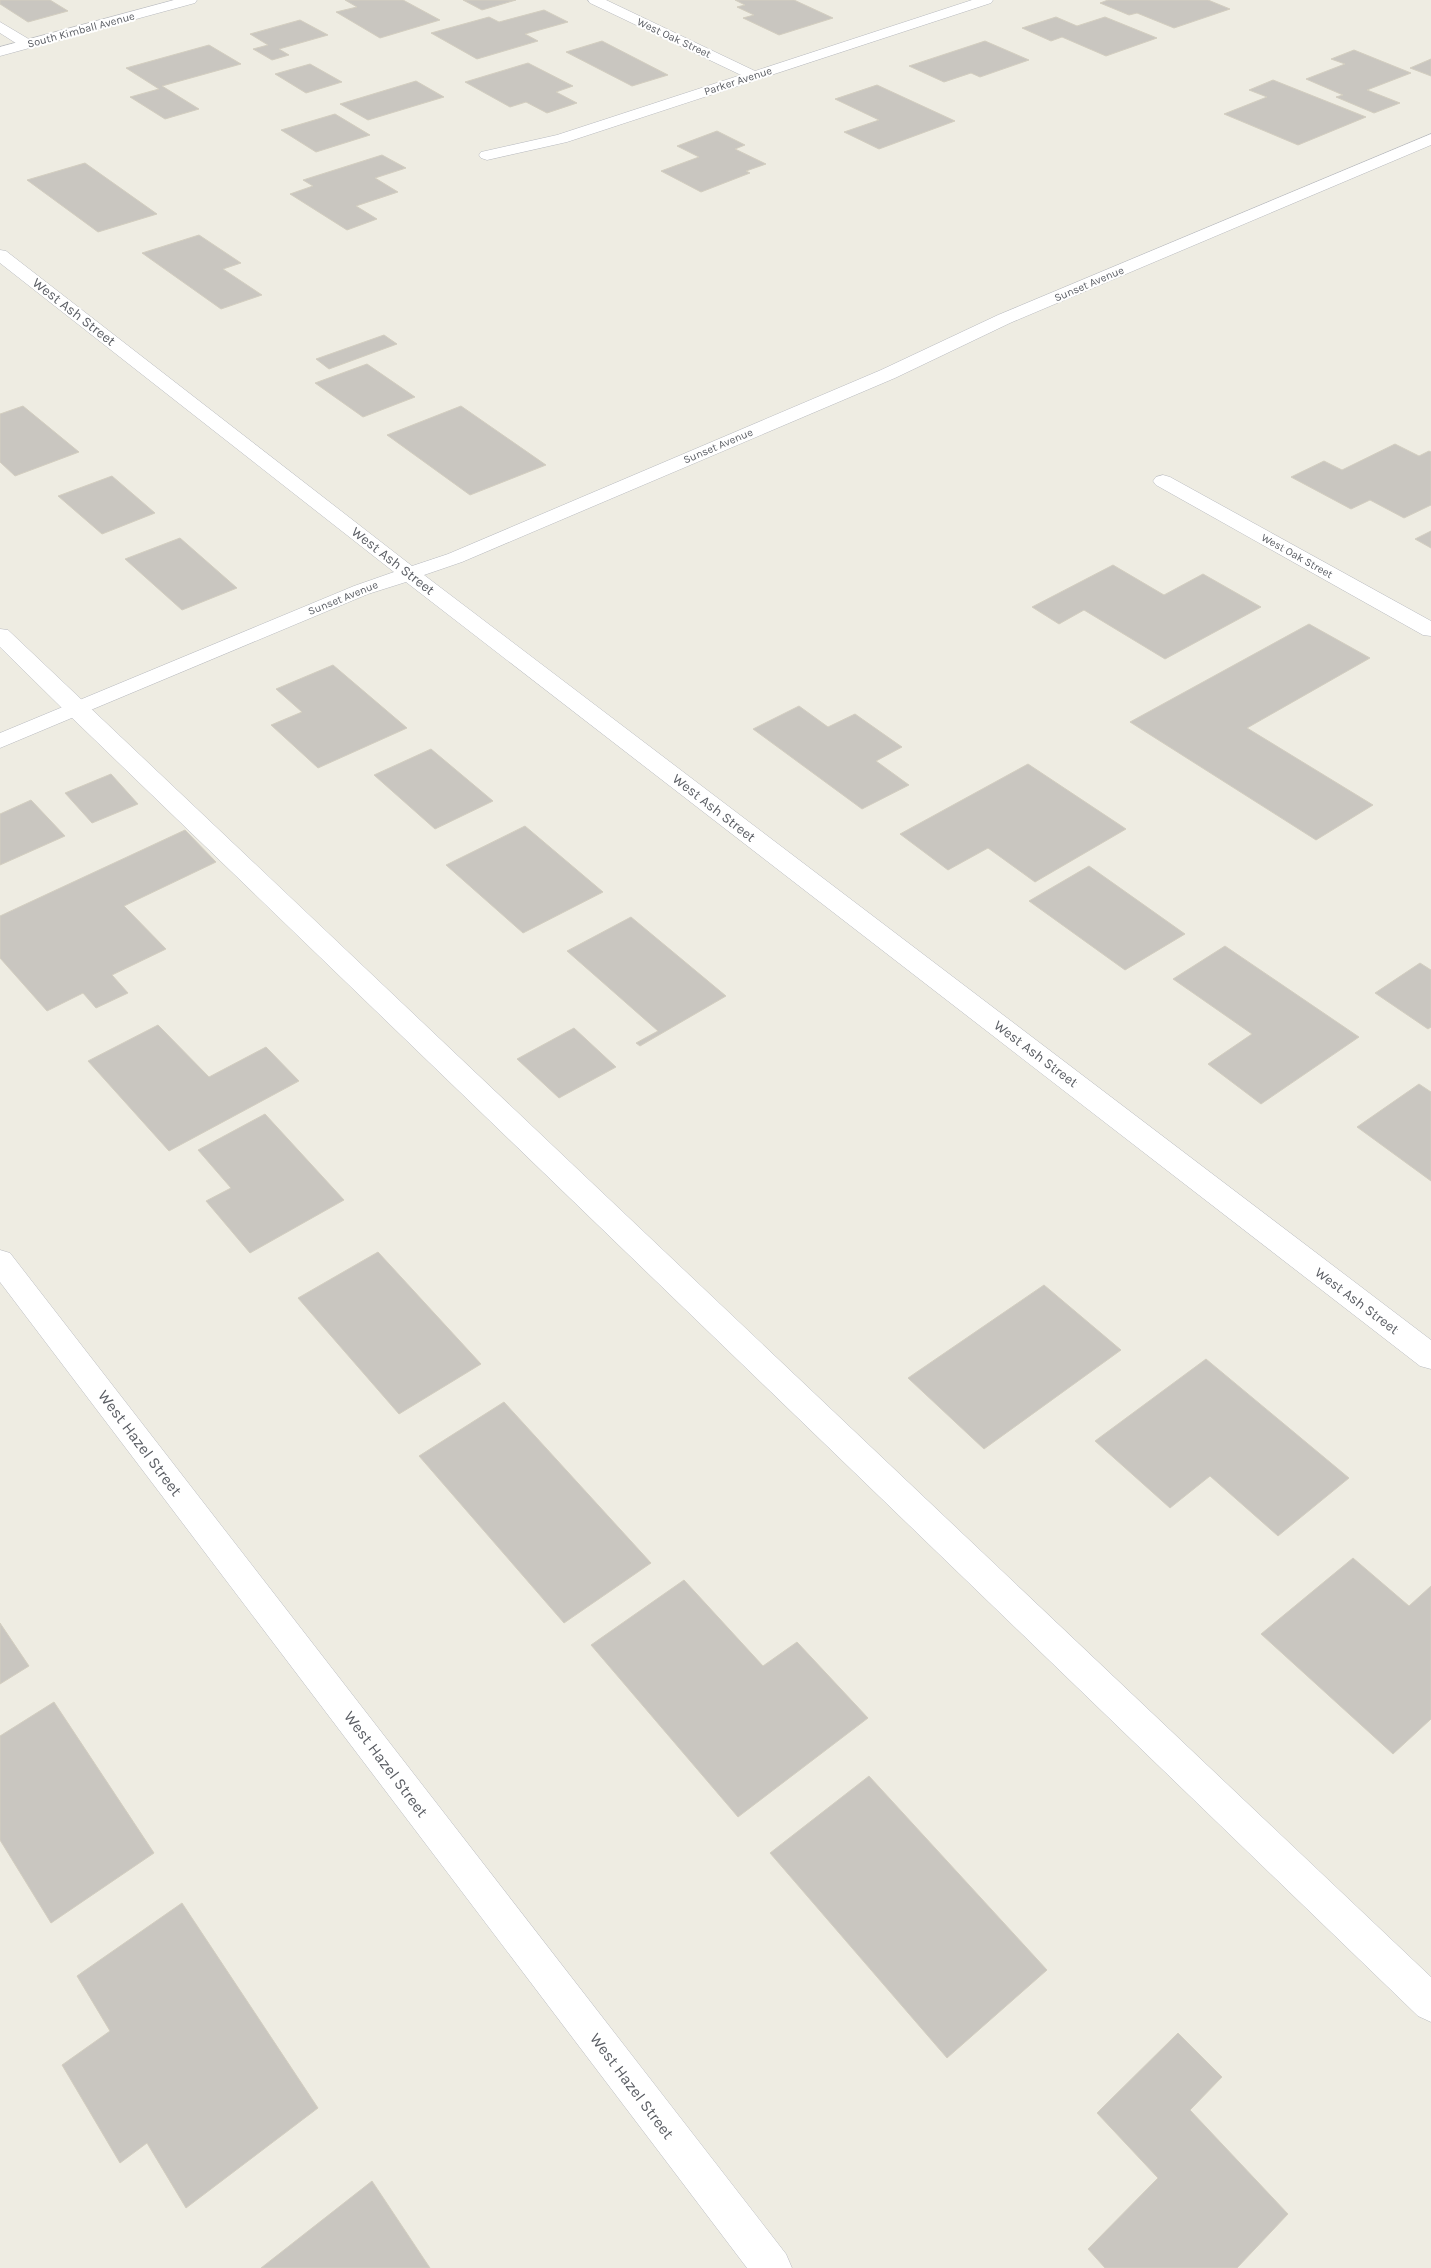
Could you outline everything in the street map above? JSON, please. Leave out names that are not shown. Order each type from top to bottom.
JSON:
[{"type":"street","name":"South Kimball Avenue","points":[[0,52],[190,0]]},
{"type":"street","name":"West Oak Street","points":[[595,0],[754,76]]},
{"type":"street","name":"Parker Avenue","points":[[487,155],[561,139],[986,0]]},
{"type":"street","points":[[0,26],[27,44]]},
{"type":"street","name":"Sunset Avenue","points":[[0,741],[361,590],[455,558],[888,374],[1004,319],[1431,139]]},
{"type":"street","name":"West Ash Street","points":[[0,255],[408,573],[1431,1358]]},
{"type":"street","name":"West Oak Street","points":[[1163,482],[1431,630]]},
{"type":"street","points":[[0,635],[1431,2003]]},
{"type":"street","name":"West Hazel Street","points":[[0,1261],[772,2268]]},
{"type":"building","points":[[0,0],[50,0],[68,11],[28,22],[0,4]]},
{"type":"building","points":[[345,0],[403,0],[440,20],[380,38],[336,12],[357,7]]},
{"type":"building","points":[[463,0],[516,0],[482,10]]},
{"type":"building","points":[[735,0],[794,0],[833,18],[779,35],[743,18],[754,15],[737,7],[745,5]]},
{"type":"building","points":[[1108,0],[1208,0],[1230,9],[1174,28],[1137,13],[1129,15],[1100,3]]},
{"type":"building","points":[[544,10],[568,22],[525,34],[538,41],[477,59],[431,33],[489,17],[499,22]]},
{"type":"building","points":[[1056,17],[1077,26],[1105,17],[1157,38],[1106,56],[1062,37],[1051,41],[1022,28]]},
{"type":"building","points":[[300,20],[328,35],[279,49],[289,55],[272,60],[253,49],[268,45],[250,34]]},
{"type":"building","points":[[602,41],[668,75],[632,86],[566,52]]},
{"type":"building","points":[[985,41],[1029,60],[980,77],[971,73],[944,82],[909,66]]},
{"type":"building","points":[[209,45],[241,64],[162,86],[199,109],[165,119],[130,97],[159,89],[126,68]]},
{"type":"building","points":[[1354,50],[1411,73],[1367,90],[1400,103],[1374,113],[1336,97],[1343,95],[1306,79],[1345,64],[1331,59]]},
{"type":"building","points":[[1431,59],[1431,76],[1410,68]]},
{"type":"building","points":[[528,63],[573,86],[556,92],[577,103],[547,113],[526,102],[510,107],[465,82]]},
{"type":"building","points":[[310,64],[342,82],[306,93],[275,74]]},
{"type":"building","points":[[1273,80],[1366,117],[1298,145],[1224,114],[1267,97],[1249,90]]},
{"type":"building","points":[[416,81],[444,97],[368,120],[340,104]]},
{"type":"building","points":[[877,85],[955,121],[879,149],[844,132],[879,120],[835,99]]},
{"type":"building","points":[[335,114],[370,135],[316,152],[281,130]]},
{"type":"building","points":[[717,131],[745,145],[735,149],[766,164],[746,171],[750,173],[701,192],[661,171],[699,157],[677,146]]},
{"type":"building","points":[[382,155],[406,168],[375,178],[398,192],[356,206],[377,219],[347,230],[290,194],[313,186],[303,180]]},
{"type":"building","points":[[85,163],[157,214],[98,232],[27,180]]},
{"type":"building","points":[[199,235],[241,263],[223,269],[262,295],[221,309],[142,253]]},
{"type":"building","points":[[384,335],[397,344],[329,369],[316,359]]},
{"type":"building","points":[[367,364],[415,397],[363,417],[315,383]]},
{"type":"building","points":[[23,406],[79,452],[15,476],[0,462],[0,414]]},
{"type":"building","points":[[461,406],[546,465],[470,495],[387,435]]},
{"type":"building","points":[[1395,444],[1419,456],[1429,451],[1431,452],[1431,505],[1404,518],[1370,500],[1351,509],[1291,477],[1324,461],[1342,470]]},
{"type":"building","points":[[112,476],[155,513],[102,534],[58,496]]},
{"type":"building","points":[[1431,531],[1431,548],[1415,539]]},
{"type":"building","points":[[180,538],[237,588],[182,610],[125,559]]},
{"type":"building","points":[[1113,565],[1164,595],[1203,574],[1261,607],[1165,659],[1084,610],[1059,624],[1032,607]]},
{"type":"building","points":[[1309,624],[1370,658],[1247,728],[1373,805],[1316,840],[1130,722]]},
{"type":"building","points":[[333,665],[407,728],[318,768],[271,725],[302,712],[276,689]]},
{"type":"building","points":[[799,706],[828,727],[855,714],[902,747],[876,761],[909,785],[862,809],[753,729]]},
{"type":"building","points":[[431,749],[493,801],[435,829],[374,775]]},
{"type":"building","points":[[1028,764],[1126,829],[1035,882],[988,848],[948,870],[900,834]]},
{"type":"building","points":[[111,774],[138,804],[92,823],[65,793]]},
{"type":"building","points":[[31,800],[65,836],[0,865],[0,814]]},
{"type":"building","points":[[525,826],[603,892],[523,933],[446,865]]},
{"type":"building","points":[[185,830],[216,862],[124,906],[166,949],[112,975],[128,993],[96,1008],[83,993],[47,1011],[0,958],[0,916]]},
{"type":"building","points":[[1089,866],[1185,934],[1125,970],[1029,901]]},
{"type":"building","points":[[631,917],[726,996],[640,1046],[636,1043],[658,1031],[567,951]]},
{"type":"building","points":[[1225,946],[1359,1037],[1261,1104],[1208,1064],[1252,1034],[1173,979]]},
{"type":"building","points":[[1420,963],[1431,970],[1431,1027],[1428,1029],[1375,993]]},
{"type":"building","points":[[158,1025],[209,1077],[266,1047],[299,1081],[169,1151],[88,1061]]},
{"type":"building","points":[[574,1028],[616,1067],[559,1098],[517,1059]]},
{"type":"building","points":[[1419,1084],[1431,1092],[1431,1181],[1357,1127]]},
{"type":"building","points":[[265,1114],[344,1200],[250,1253],[206,1201],[231,1188],[198,1150]]},
{"type":"building","points":[[378,1252],[481,1364],[399,1414],[298,1298]]},
{"type":"building","points":[[1044,1285],[1121,1350],[984,1449],[908,1378]]},
{"type":"building","points":[[1206,1359],[1349,1478],[1278,1536],[1210,1476],[1170,1508],[1095,1441]]},
{"type":"building","points":[[504,1402],[651,1563],[564,1623],[419,1456]]},
{"type":"building","points":[[1353,1558],[1409,1606],[1431,1586],[1431,1719],[1393,1754],[1261,1634]]},
{"type":"building","points":[[684,1580],[763,1666],[797,1642],[868,1718],[738,1817],[591,1645]]},
{"type":"building","points":[[0,1623],[29,1666],[0,1684]]},
{"type":"building","points":[[54,1702],[154,1853],[51,1923],[0,1840],[0,1736]]},
{"type":"building","points":[[869,1776],[1047,1970],[947,2058],[770,1853]]},
{"type":"building","points":[[182,1903],[318,2108],[186,2208],[147,2143],[120,2163],[62,2065],[110,2031],[77,1976]]},
{"type":"building","points":[[1178,2033],[1222,2077],[1190,2110],[1288,2214],[1237,2268],[1105,2268],[1088,2249],[1158,2178],[1097,2113]]},
{"type":"building","points":[[372,2181],[430,2268],[261,2268]]}]
